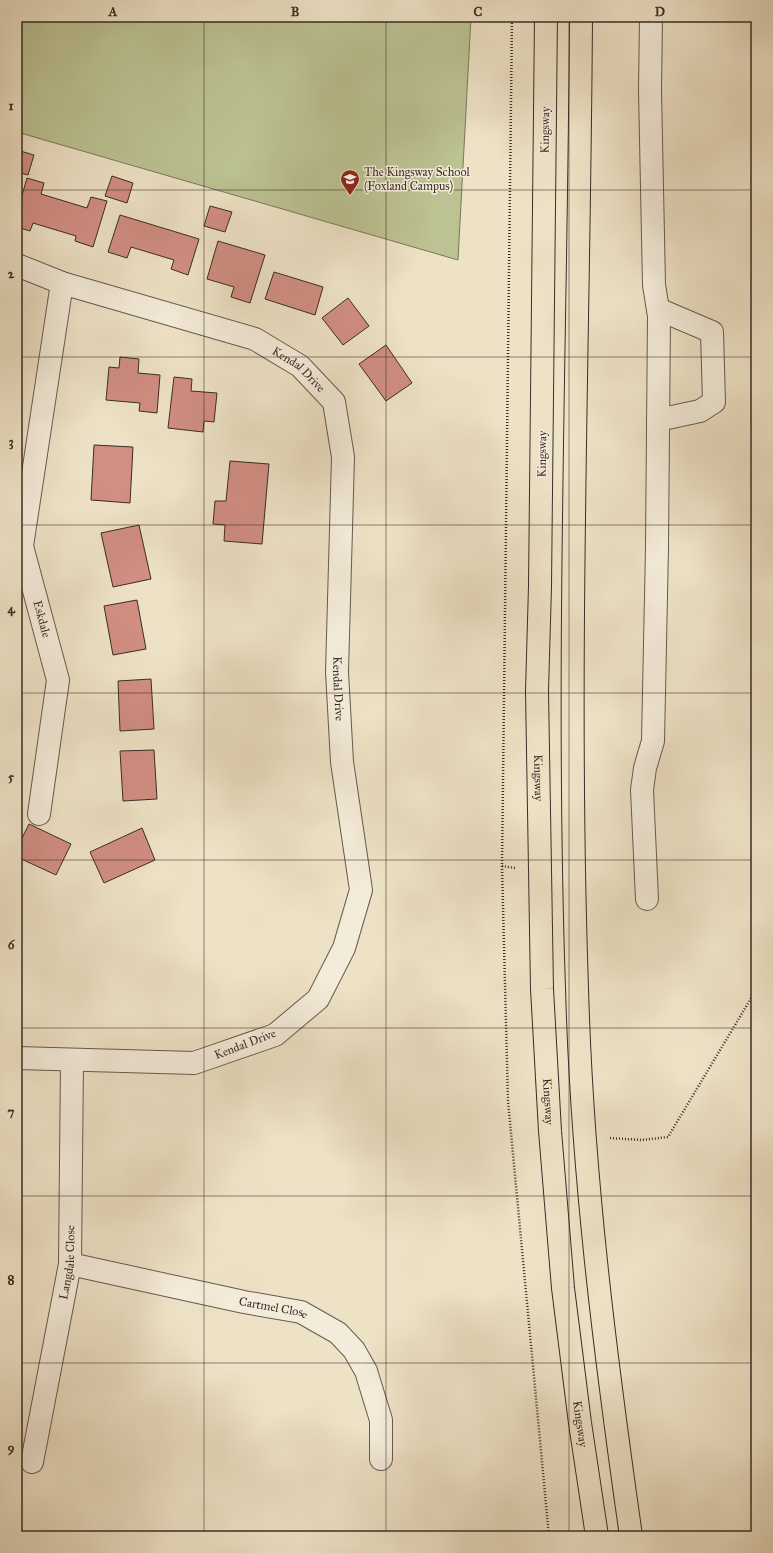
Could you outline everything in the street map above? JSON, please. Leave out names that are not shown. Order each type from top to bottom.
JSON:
[{"type":"highway","name":"Kingsway","points":[[546,17],[540,586],[537,691],[542,989],[550,1131],[563,1288],[580,1424],[597,1536]]},
{"type":"highway","points":[[581,17],[572,697],[577,991],[584,1136],[598,1288],[631,1536]]},
{"type":"street","points":[[646,899],[642,790],[645,768],[653,741],[658,420],[658,309],[654,284],[650,90],[651,17]]},
{"type":"street","name":"Kendal Drive","points":[[17,265],[62,283],[255,339],[300,366],[334,402],[343,457],[337,672],[342,762],[361,890],[344,948],[318,999],[274,1035],[194,1063],[17,1058]]},
{"type":"street","name":"Eskdale","points":[[39,814],[58,680],[22,546],[62,283]]},
{"type":"street","points":[[658,309],[712,332],[714,402],[700,411],[658,420]]},
{"type":"street","name":"Langdale Close","points":[[32,1462],[70,1264],[72,1060]]},
{"type":"street","name":"Cartmel Close","points":[[70,1264],[244,1302],[301,1312],[338,1332],[354,1350],[366,1371],[380,1420],[381,1459]]},
{"type":"path","points":[[584,1136],[642,1140],[668,1137],[756,990]]},
{"type":"green space","name":"The Kingsway School (Foxland Campus)","points":[[17,17],[471,17],[458,260],[17,132]]},
{"type":"building","points":[[17,150],[34,155],[28,175],[17,172]]},
{"type":"building","points":[[112,176],[133,183],[127,203],[105,196]]},
{"type":"building","points":[[27,178],[44,183],[41,194],[87,208],[91,197],[107,201],[93,247],[75,241],[76,236],[33,223],[30,231],[17,227],[17,213]]},
{"type":"building","points":[[210,206],[232,212],[225,232],[204,226]]},
{"type":"building","points":[[120,215],[199,239],[188,275],[171,269],[174,260],[131,247],[127,258],[108,252]]},
{"type":"building","points":[[218,241],[265,255],[250,303],[231,297],[234,287],[207,279]]},
{"type":"building","points":[[274,272],[323,287],[315,315],[265,299]]},
{"type":"building","points":[[348,298],[369,326],[343,345],[322,318]]},
{"type":"building","points":[[386,345],[412,383],[386,401],[359,364]]},
{"type":"building","points":[[120,357],[139,359],[138,373],[160,375],[157,413],[139,411],[140,403],[106,400],[109,367],[119,368]]},
{"type":"building","points":[[174,377],[192,379],[191,391],[217,393],[214,422],[204,421],[203,432],[168,428]]},
{"type":"building","points":[[94,445],[133,447],[130,503],[91,500]]},
{"type":"building","points":[[230,461],[269,464],[262,544],[224,541],[225,525],[213,524],[215,501],[226,501]]},
{"type":"building","points":[[139,525],[151,579],[113,587],[101,533]]},
{"type":"building","points":[[137,600],[146,649],[113,655],[104,606]]},
{"type":"building","points":[[151,679],[154,729],[120,731],[118,681]]},
{"type":"building","points":[[154,750],[157,799],[123,801],[120,751]]},
{"type":"building","points":[[29,824],[71,844],[56,875],[17,857],[17,848]]},
{"type":"building","points":[[142,828],[155,860],[104,883],[90,852]]},
{"type":"place","name":"The Kingsway School (Foxland Campus)","points":[[350,196]]}]
